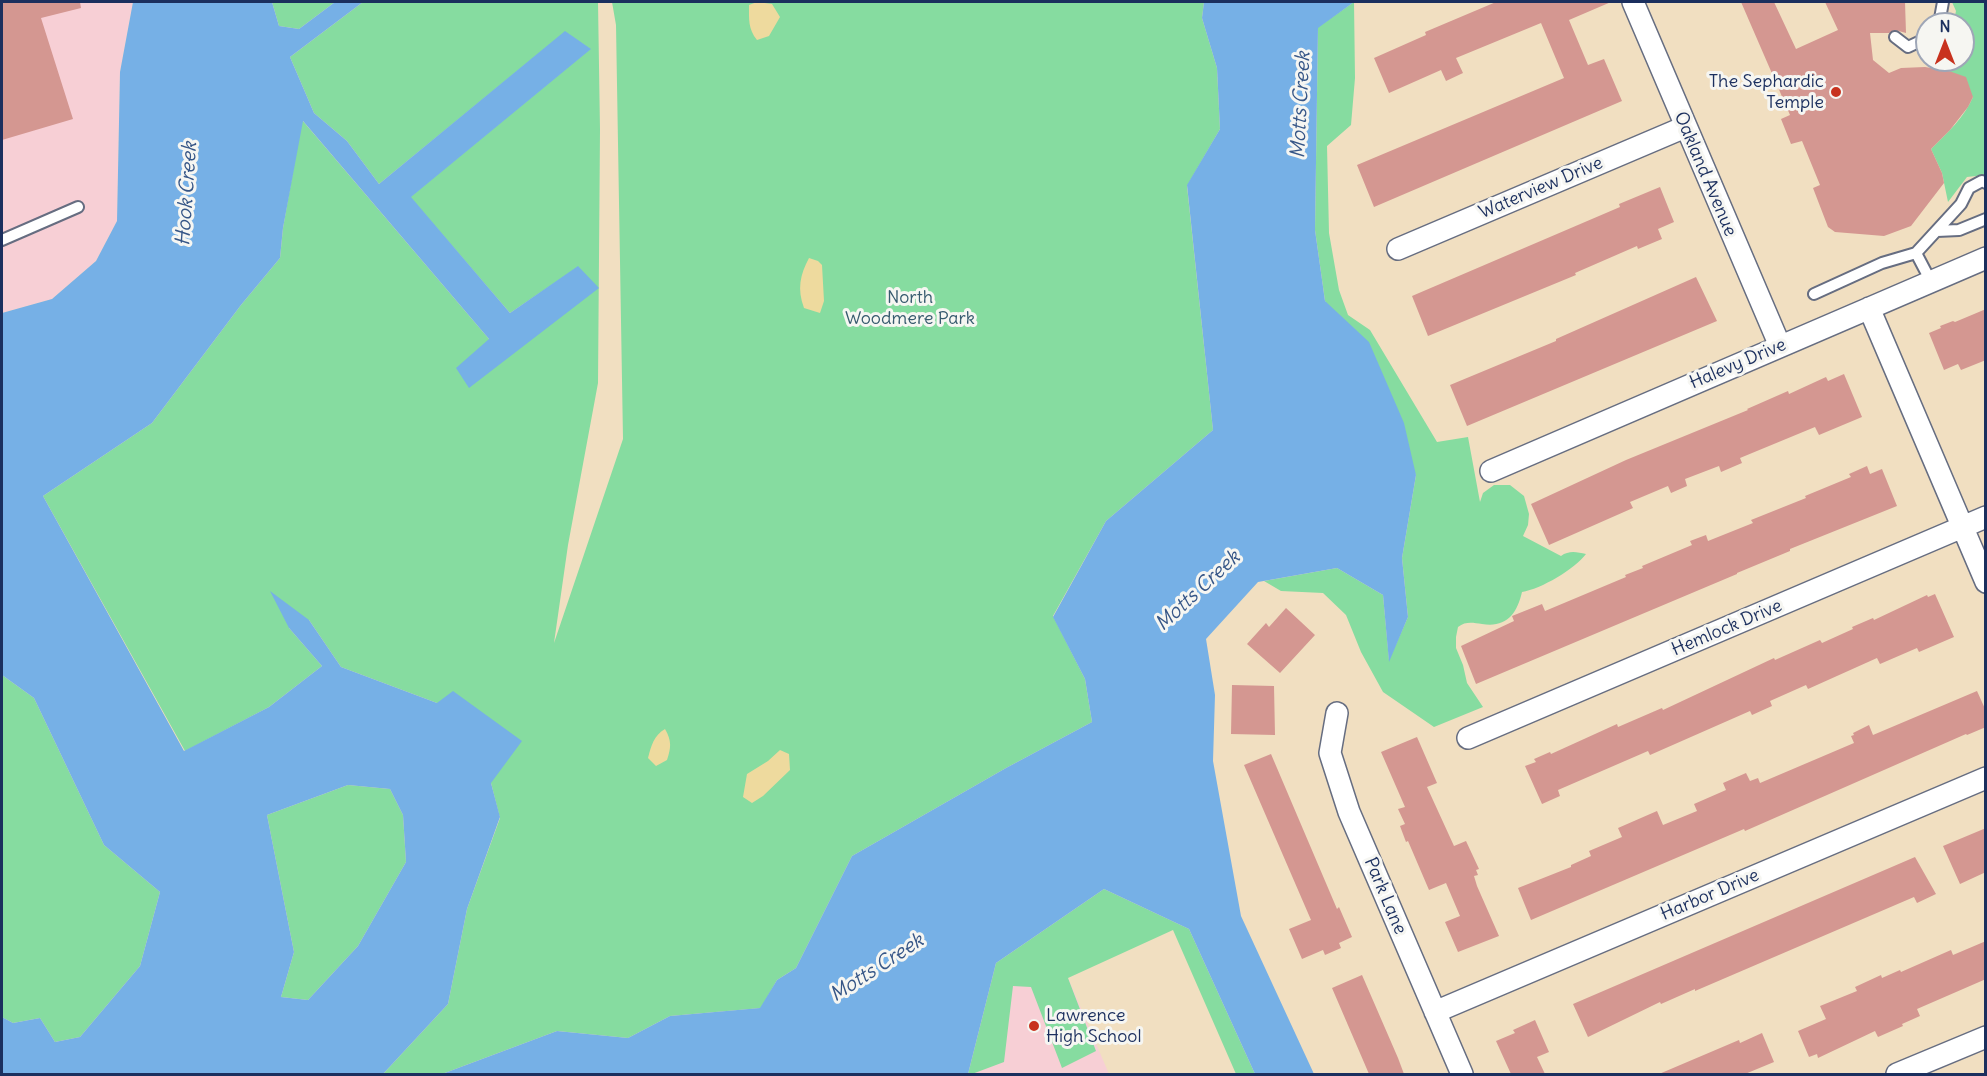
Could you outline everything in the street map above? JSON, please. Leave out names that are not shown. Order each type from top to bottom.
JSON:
[{"type":"street","name":"Oakland Avenue","points":[[1633,2],[1780,346]]},
{"type":"street","name":"Waterview Drive","points":[[1398,249],[1685,127]]},
{"type":"street","name":"Halevy Drive","points":[[1491,471],[1986,258]]},
{"type":"street","points":[[1869,308],[1986,582]]},
{"type":"street","name":"Hemlock Drive","points":[[1468,738],[1986,517]]},
{"type":"street","name":"Park Lane","points":[[1337,713],[1330,753],[1349,812],[1462,1074]]},
{"type":"street","name":"Harbor Drive","points":[[1435,1012],[1986,778]]},
{"type":"street","points":[[1897,1074],[1986,1037]]},
{"type":"lane","points":[[1895,37],[1908,47],[1915,44]]},
{"type":"lane","points":[[1814,294],[1882,263],[1916,253],[1961,204],[1969,188],[1982,181],[1986,183]]},
{"type":"lane","points":[[2,240],[78,207]]},
{"type":"lane","points":[[1936,231],[1959,230],[1986,219]]},
{"type":"lane","points":[[1916,253],[1927,274],[1935,280]]},
{"type":"shaded area","points":[[2,2],[133,2],[120,72],[117,221],[96,261],[52,299],[2,313]]},
{"type":"shaded area","name":"Lawrence High School","points":[[996,963],[1063,966],[1109,1074],[968,1074]]},
{"type":"green space","points":[[272,2],[335,2],[299,29],[279,26]]},
{"type":"green space","name":"North Woodmere Park","points":[[363,2],[598,2],[600,130],[598,383],[568,545],[554,643],[623,439],[616,25],[612,2],[1204,2],[1202,18],[1217,68],[1220,129],[1187,186],[1213,430],[1106,521],[1053,616],[1085,679],[1092,722],[852,856],[796,968],[777,980],[761,1008],[670,1016],[628,1038],[557,1031],[442,1074],[383,1074],[448,1004],[467,909],[500,818],[491,783],[437,703],[341,667],[309,620],[289,628],[322,666],[269,707],[185,751],[43,496],[152,423],[241,305],[280,258],[302,120],[489,339],[578,267],[510,313],[410,197],[590,49],[565,32],[379,184],[347,141],[314,113],[290,57]]},
{"type":"green space","points":[[1354,2],[1355,78],[1351,125],[1327,146],[1329,233],[1339,290],[1348,315],[1370,330],[1437,442],[1468,437],[1480,502],[1483,493],[1494,485],[1510,485],[1524,496],[1529,514],[1528,525],[1523,536],[1561,556],[1570,552],[1586,554],[1574,566],[1557,577],[1522,592],[1517,607],[1504,621],[1490,625],[1467,623],[1458,627],[1456,648],[1467,683],[1483,707],[1434,727],[1383,692],[1361,652],[1346,615],[1323,593],[1281,591],[1264,581],[1337,568],[1383,595],[1389,660],[1408,617],[1402,558],[1416,475],[1325,301],[1315,230],[1318,27]]},
{"type":"green space","points":[[1952,2],[1985,2],[1985,175],[1967,177],[1948,202],[1942,173],[1931,149],[1960,118],[1973,97],[1950,72],[1975,72],[1975,12],[1956,11]]},
{"type":"green space","points":[[2,675],[34,698],[104,845],[160,892],[140,966],[80,1037],[55,1042],[40,1018],[13,1023],[2,1017]]},
{"type":"green space","points":[[348,785],[390,789],[403,815],[406,862],[358,946],[308,1000],[281,997],[294,952],[267,815]]},
{"type":"green space","points":[[1104,889],[1189,929],[1255,1074],[1236,1074],[1173,930],[1068,978],[1096,1051],[1062,1068],[1031,987],[1013,986],[1004,1062],[968,1074],[996,963]]},
{"type":"sand","points":[[757,2],[772,4],[780,17],[769,36],[757,40],[751,28],[749,5]]},
{"type":"sand","points":[[809,258],[822,265],[824,301],[820,313],[804,308],[802,301],[800,282]]},
{"type":"sand","points":[[665,729],[670,741],[669,752],[667,760],[656,766],[648,758],[656,738]]},
{"type":"sand","points":[[780,750],[789,754],[790,770],[763,796],[752,803],[743,797],[747,774],[768,761]]},
{"type":"water","name":"Hook Creek","points":[[133,2],[272,2],[279,26],[299,29],[335,2],[363,2],[290,57],[314,113],[347,141],[379,184],[565,31],[591,49],[411,197],[510,313],[578,266],[599,288],[469,388],[456,368],[489,339],[303,121],[283,228],[280,258],[241,305],[152,423],[43,496],[184,751],[269,707],[322,666],[289,628],[270,591],[309,620],[341,667],[437,703],[453,691],[522,741],[491,783],[500,817],[467,909],[448,1004],[383,1074],[2,1074],[2,1017],[13,1023],[40,1018],[55,1042],[80,1037],[140,966],[160,892],[104,845],[34,698],[2,675],[2,313],[52,299],[96,261],[117,221],[120,72]],"holes":[[[348,785],[390,789],[403,815],[406,862],[358,946],[308,1000],[281,997],[294,952],[267,815]]]},
{"type":"water","name":"Motts Creek","points":[[1204,2],[1354,2],[1318,28],[1315,230],[1325,301],[1369,342],[1404,423],[1416,475],[1402,558],[1408,617],[1389,662],[1383,595],[1337,568],[1258,582],[1206,639],[1215,695],[1213,761],[1241,916],[1314,1074],[1255,1074],[1189,929],[1104,889],[996,963],[968,1074],[442,1074],[557,1031],[628,1038],[670,1016],[760,1008],[777,980],[796,968],[852,856],[1092,722],[1085,679],[1053,617],[1106,521],[1213,430],[1187,185],[1220,129],[1217,68],[1202,18]]},
{"type":"building","points":[[2,2],[80,2],[81,8],[41,18],[73,119],[2,140]]},
{"type":"building","points":[[1496,2],[1611,2],[1569,20],[1588,65],[1604,59],[1622,101],[1374,207],[1357,165],[1564,78],[1541,23],[1456,58],[1463,73],[1446,81],[1441,70],[1389,93],[1374,58],[1426,35],[1425,32]]},
{"type":"building","points":[[1741,2],[1774,2],[1796,49],[1838,30],[1825,2],[1905,2],[1906,33],[1895,30],[1889,33],[1870,33],[1873,60],[1889,73],[1901,68],[1915,67],[1915,72],[1952,72],[1966,77],[1973,97],[1950,130],[1931,149],[1944,183],[1911,226],[1884,236],[1835,232],[1828,227],[1813,188],[1820,185],[1802,141],[1791,144],[1781,119],[1790,115]]},
{"type":"building","points":[[1660,187],[1674,222],[1658,229],[1662,239],[1638,249],[1637,246],[1575,273],[1576,275],[1428,336],[1412,296],[1620,207],[1619,204]]},
{"type":"building","points":[[1696,277],[1717,321],[1467,426],[1450,385],[1556,341],[1556,339]]},
{"type":"building","points":[[1986,309],[1986,360],[1961,370],[1958,364],[1944,370],[1929,333],[1941,328],[1940,326]]},
{"type":"building","points":[[1844,374],[1862,417],[1819,435],[1815,427],[1740,458],[1742,463],[1721,472],[1719,466],[1685,479],[1687,486],[1671,493],[1668,486],[1630,502],[1633,508],[1549,545],[1531,504],[1626,460],[1748,410],[1788,391],[1789,394],[1826,377],[1828,381]]},
{"type":"building","points":[[1867,466],[1870,474],[1882,469],[1897,506],[1790,549],[1790,551],[1737,574],[1476,684],[1461,646],[1514,621],[1512,616],[1542,604],[1545,611],[1626,577],[1625,575],[1643,568],[1642,566],[1692,545],[1690,541],[1706,535],[1708,541],[1753,523],[1751,520],[1806,498],[1805,496],[1851,477],[1849,474]]},
{"type":"building","points":[[1935,594],[1954,637],[1919,652],[1917,648],[1880,664],[1877,658],[1808,689],[1806,685],[1770,701],[1772,706],[1752,715],[1750,711],[1650,755],[1648,751],[1558,790],[1560,796],[1542,804],[1525,766],[1536,762],[1534,759],[1550,752],[1551,754],[1617,724],[1618,727],[1662,708],[1663,710],[1774,658],[1775,660],[1820,640],[1822,643],[1853,629],[1852,627],[1873,618],[1874,620],[1927,595],[1928,597]]},
{"type":"building","points":[[1286,608],[1315,635],[1280,673],[1247,644],[1266,623],[1269,627]]},
{"type":"building","points":[[1232,685],[1274,686],[1275,735],[1231,734]]},
{"type":"building","points":[[1977,691],[1986,711],[1986,727],[1531,920],[1518,888],[1571,867],[1591,856],[1589,851],[1622,837],[1618,828],[1657,811],[1663,825],[1697,811],[1694,804],[1726,790],[1723,783],[1746,773],[1750,781],[1758,778],[1760,783],[1854,743],[1851,736],[1854,735],[1853,733],[1869,725],[1873,735]]},
{"type":"building","points":[[1417,737],[1437,783],[1427,787],[1454,846],[1466,841],[1479,869],[1476,870],[1478,875],[1474,876],[1477,886],[1499,936],[1458,952],[1445,922],[1460,916],[1446,883],[1429,890],[1400,826],[1405,824],[1398,809],[1405,807],[1381,752]]},
{"type":"building","points":[[1271,754],[1337,909],[1339,907],[1352,937],[1339,943],[1341,948],[1325,955],[1323,950],[1302,959],[1289,929],[1311,920],[1244,765]]},
{"type":"building","points":[[1986,828],[1986,872],[1960,884],[1943,846]]},
{"type":"building","points":[[1915,857],[1936,894],[1917,903],[1914,897],[1695,991],[1695,989],[1661,1004],[1660,1002],[1588,1037],[1573,1004]]},
{"type":"building","points":[[1986,941],[1986,979],[1917,1009],[1920,1016],[1902,1024],[1903,1026],[1878,1037],[1875,1031],[1818,1058],[1817,1054],[1809,1057],[1798,1031],[1826,1019],[1820,1006],[1857,991],[1855,987],[1881,975],[1882,978],[1900,970],[1901,972],[1951,950],[1953,955]]},
{"type":"building","points":[[1362,975],[1404,1074],[1369,1074],[1332,988]]},
{"type":"building","points":[[1535,1020],[1549,1052],[1537,1057],[1545,1074],[1511,1074],[1496,1041],[1515,1033],[1513,1030]]},
{"type":"building","points":[[1762,1033],[1774,1062],[1745,1074],[1659,1074],[1739,1040],[1740,1043]]},
{"type":"place","name":"The Sephardic Temple","points":[[1836,92]]},
{"type":"place","name":"Lawrence High School","points":[[1034,1026]]}]
